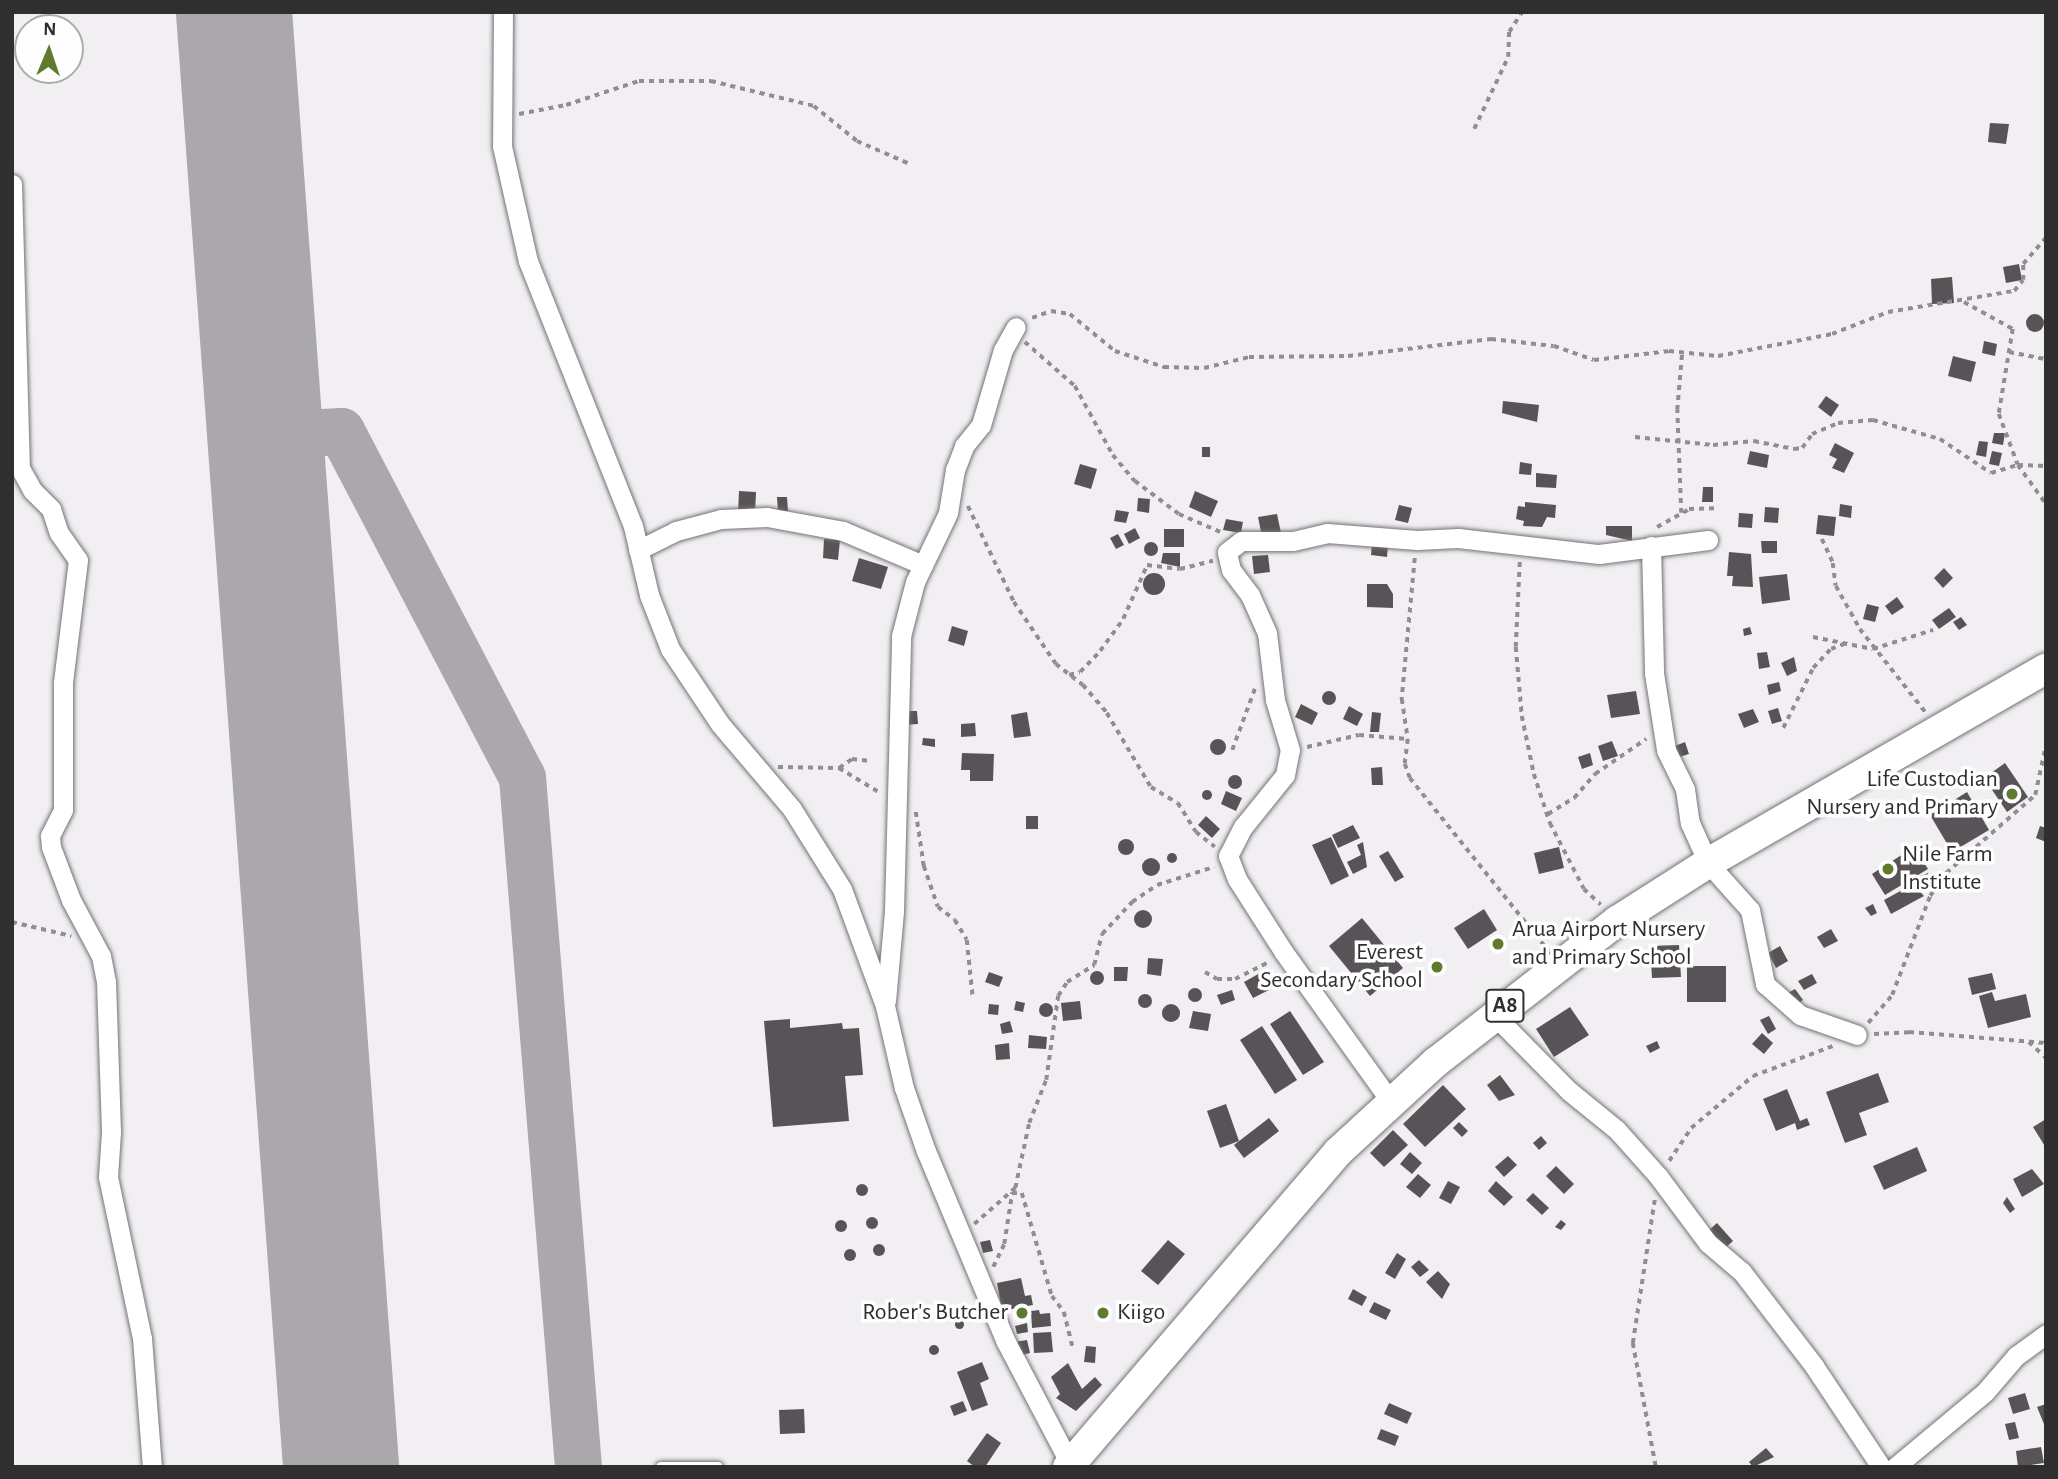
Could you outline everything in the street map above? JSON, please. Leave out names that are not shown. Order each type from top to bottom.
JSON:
[{"type":"main road","name":"A8","points":[[1069,1465],[1338,1152],[1391,1102],[1494,1015],[1617,921],[1708,863],[2046,669]]},
{"type":"street","points":[[503,12],[505,161],[528,261],[633,526],[649,595],[670,649],[689,682],[751,764],[792,809],[842,889],[885,1006],[904,1088],[958,1226],[1035,1403],[1069,1465]]},
{"type":"street","points":[[12,184],[20,468],[51,509],[59,533],[78,560],[63,683],[63,810],[50,836],[51,846],[101,956],[106,981],[108,1177],[142,1338],[152,1467]]},
{"type":"street","points":[[885,1006],[894,924],[901,636],[923,565],[948,513],[955,470],[964,446],[981,425],[1003,350],[1016,327]]},
{"type":"street","points":[[639,550],[676,531],[721,519],[767,517],[843,531],[923,565]]},
{"type":"street","points":[[1391,1102],[1283,951],[1230,861],[1243,827],[1285,775],[1290,750],[1275,700],[1263,620],[1227,560],[1227,552],[1241,541],[1293,541],[1337,533],[1418,540],[1458,538],[1599,554],[1708,540]]},
{"type":"street","points":[[1651,546],[1654,673],[1665,727],[1666,750],[1685,789],[1690,823],[1708,863],[1750,910],[1765,984],[1800,1016],[1857,1035]]},
{"type":"street","points":[[1494,1015],[1658,1176],[1708,1243],[1742,1272],[1806,1355],[1881,1467]]},
{"type":"street","points":[[1895,1467],[1985,1392],[2016,1356],[2046,1334]]},
{"type":"lane","points":[[661,1467],[718,1467]]},
{"type":"path","points":[[1474,129],[1508,57],[1509,32],[1522,12]]},
{"type":"path","points":[[503,118],[566,105],[639,81],[711,81],[814,106],[857,141],[910,164]]},
{"type":"path","points":[[1241,541],[1179,514],[1135,481],[1113,455],[1075,386],[1027,345],[1016,327],[1041,312],[1070,314],[1125,357],[1180,368],[1204,368],[1249,357],[1348,356],[1491,339],[1554,346],[1594,360],[1682,352],[1718,356],[1832,334],[1888,312],[1964,302],[2019,288],[2023,264],[2046,237]]},
{"type":"path","points":[[1964,302],[2012,329],[1999,414],[2018,466],[2046,504]]},
{"type":"path","points":[[1681,513],[1678,442],[1682,352]]},
{"type":"path","points":[[2009,352],[2046,359]]},
{"type":"path","points":[[1635,437],[1678,442],[1754,441],[1802,448],[1812,435],[1860,419],[1927,434],[1991,473],[2018,466],[2046,466]]},
{"type":"path","points":[[966,501],[1014,602],[1069,675],[1107,713],[1151,787],[1178,803],[1196,832],[1230,861]]},
{"type":"path","points":[[1651,546],[1658,526],[1681,513],[1714,508]]},
{"type":"path","points":[[1822,539],[1833,563],[1836,586],[1872,649],[1903,679],[1939,730]]},
{"type":"path","points":[[1418,540],[1402,699],[1408,739],[1404,753],[1410,778],[1559,963]]},
{"type":"path","points":[[1520,546],[1516,647],[1521,716],[1548,814],[1584,889],[1617,921]]},
{"type":"path","points":[[1069,675],[1080,672],[1100,651],[1123,619],[1147,565],[1180,569],[1227,560]]},
{"type":"path","points":[[1813,637],[1872,649],[1933,629]]},
{"type":"path","points":[[1783,728],[1813,668],[1831,649],[1849,643]]},
{"type":"path","points":[[1232,750],[1250,697],[1272,668]]},
{"type":"path","points":[[1548,814],[1634,744],[1665,727]]},
{"type":"path","points":[[1290,750],[1359,734],[1408,739]]},
{"type":"path","points":[[1857,1035],[1892,995],[1930,896],[1946,873],[2035,795],[2046,744]]},
{"type":"path","points":[[839,768],[852,759],[871,761]]},
{"type":"path","points":[[751,764],[839,768],[897,801]]},
{"type":"path","points":[[897,780],[920,823],[924,866],[938,907],[955,920],[967,940],[973,998]]},
{"type":"path","points":[[983,1287],[1004,1244],[1012,1193],[1029,1123],[1046,1080],[1058,996],[1067,982],[1094,964],[1102,934],[1132,902],[1157,886],[1230,861]]},
{"type":"path","points":[[12,922],[92,941]]},
{"type":"path","points":[[1205,972],[1223,979],[1245,977],[1283,951]]},
{"type":"path","points":[[1656,1467],[1633,1343],[1658,1176],[1691,1128],[1754,1076],[1857,1035],[1909,1032],[2046,1044]]},
{"type":"path","points":[[2028,1041],[2046,1058]]},
{"type":"path","points":[[958,1226],[976,1224],[1012,1193],[1023,1194],[1052,1296],[1064,1312],[1073,1348]]},
{"type":"building","points":[[1990,123],[2009,124],[2006,144],[1988,142]]},
{"type":"building","points":[[2019,264],[2022,280],[2006,283],[2003,267]]},
{"type":"building","points":[[1952,277],[1954,303],[1932,304],[1931,279]]},
{"type":"building","points":[[2031,314],[2039,314],[2044,323],[2042,330],[2031,332],[2026,327],[2026,319]]},
{"type":"building","points":[[1984,341],[1997,344],[1995,356],[1982,353]]},
{"type":"building","points":[[1953,356],[1976,362],[1971,382],[1948,376]]},
{"type":"building","points":[[1826,396],[1839,405],[1831,417],[1818,407]]},
{"type":"building","points":[[1503,401],[1539,405],[1537,422],[1502,413]]},
{"type":"building","points":[[1994,433],[2005,433],[2003,445],[1992,443]]},
{"type":"building","points":[[1979,441],[1988,442],[1986,457],[1976,455]]},
{"type":"building","points":[[1835,443],[1854,453],[1844,473],[1832,468],[1837,459],[1829,455]]},
{"type":"building","points":[[1202,447],[1210,447],[1210,457],[1202,457]]},
{"type":"building","points":[[1750,451],[1769,455],[1767,468],[1747,464]]},
{"type":"building","points":[[1992,451],[2002,453],[1999,466],[1989,464]]},
{"type":"building","points":[[1520,462],[1532,464],[1531,475],[1519,474]]},
{"type":"building","points":[[1080,464],[1097,469],[1091,489],[1074,484]]},
{"type":"building","points":[[1536,473],[1557,475],[1556,488],[1536,487]]},
{"type":"building","points":[[1703,487],[1713,487],[1713,502],[1702,502]]},
{"type":"building","points":[[739,491],[756,492],[755,514],[738,513]]},
{"type":"building","points":[[1195,491],[1218,501],[1211,517],[1189,507]]},
{"type":"building","points":[[777,497],[787,497],[788,511],[778,512]]},
{"type":"building","points":[[1138,498],[1150,499],[1149,513],[1137,511]]},
{"type":"building","points":[[1525,502],[1556,505],[1555,518],[1547,517],[1542,527],[1523,526],[1524,521],[1516,519],[1518,506],[1525,507]]},
{"type":"building","points":[[1840,504],[1852,506],[1851,518],[1839,516]]},
{"type":"building","points":[[1399,505],[1412,508],[1408,523],[1395,520]]},
{"type":"building","points":[[1765,507],[1779,508],[1778,523],[1764,522]]},
{"type":"building","points":[[1116,510],[1129,512],[1126,523],[1114,521]]},
{"type":"building","points":[[1739,513],[1753,514],[1752,528],[1738,527]]},
{"type":"building","points":[[1277,514],[1281,533],[1262,537],[1258,517]]},
{"type":"building","points":[[1818,515],[1836,517],[1834,536],[1816,534]]},
{"type":"building","points":[[1226,519],[1243,522],[1241,533],[1223,530]]},
{"type":"building","points":[[1606,526],[1632,526],[1632,541],[1606,535]]},
{"type":"building","points":[[1135,528],[1140,538],[1129,544],[1124,534]]},
{"type":"building","points":[[1164,529],[1184,529],[1184,547],[1164,547]]},
{"type":"building","points":[[1118,534],[1124,545],[1116,549],[1110,538]]},
{"type":"building","points":[[824,539],[840,540],[838,560],[823,558]]},
{"type":"building","points":[[1761,541],[1777,541],[1777,553],[1762,553]]},
{"type":"building","points":[[1151,542],[1156,544],[1156,554],[1151,556],[1146,554],[1144,549],[1146,544]]},
{"type":"building","points":[[1372,543],[1388,545],[1387,557],[1371,555]]},
{"type":"building","points":[[1729,552],[1751,554],[1753,587],[1732,586],[1733,576],[1727,576]]},
{"type":"building","points":[[1163,553],[1180,553],[1180,567],[1161,563]]},
{"type":"building","points":[[1268,555],[1270,572],[1254,574],[1252,556]]},
{"type":"building","points":[[859,558],[888,567],[881,589],[852,581]]},
{"type":"building","points":[[1944,568],[1953,578],[1943,588],[1934,578]]},
{"type":"building","points":[[1150,573],[1158,573],[1165,580],[1165,588],[1158,595],[1150,595],[1143,588],[1143,580]]},
{"type":"building","points":[[1787,574],[1790,600],[1762,604],[1759,577]]},
{"type":"building","points":[[1367,584],[1387,584],[1393,594],[1393,608],[1367,607]]},
{"type":"building","points":[[1897,597],[1904,607],[1892,615],[1885,606]]},
{"type":"building","points":[[1867,604],[1879,607],[1875,622],[1863,619]]},
{"type":"building","points":[[1949,608],[1956,617],[1939,629],[1932,620]]},
{"type":"building","points":[[1961,617],[1967,625],[1959,630],[1953,622]]},
{"type":"building","points":[[952,626],[968,631],[964,646],[948,641]]},
{"type":"building","points":[[1750,627],[1752,634],[1744,636],[1743,629]]},
{"type":"building","points":[[1767,652],[1770,667],[1759,669],[1757,653]]},
{"type":"building","points":[[1794,657],[1797,671],[1787,676],[1781,663]]},
{"type":"building","points":[[1779,682],[1781,691],[1769,695],[1767,685]]},
{"type":"building","points":[[1329,691],[1334,693],[1334,703],[1329,705],[1324,703],[1322,698],[1324,693]]},
{"type":"building","points":[[1636,691],[1640,714],[1611,718],[1607,695]]},
{"type":"building","points":[[1301,704],[1318,713],[1312,725],[1295,717]]},
{"type":"building","points":[[1349,706],[1363,714],[1357,726],[1343,719]]},
{"type":"building","points":[[1778,708],[1782,721],[1772,724],[1768,711]]},
{"type":"building","points":[[1753,709],[1759,722],[1744,728],[1738,714]]},
{"type":"building","points":[[902,711],[917,711],[918,724],[902,725]]},
{"type":"building","points":[[1027,712],[1031,736],[1014,738],[1011,715]]},
{"type":"building","points":[[1372,712],[1381,713],[1379,732],[1370,732]]},
{"type":"building","points":[[975,723],[976,736],[961,737],[961,724]]},
{"type":"building","points":[[923,738],[935,739],[935,747],[922,745]]},
{"type":"building","points":[[1215,739],[1221,739],[1226,747],[1224,753],[1215,755],[1210,750],[1210,744]]},
{"type":"building","points":[[1612,741],[1618,756],[1603,761],[1598,746]]},
{"type":"building","points":[[1685,742],[1689,754],[1679,757],[1675,746]]},
{"type":"building","points":[[962,753],[994,754],[993,781],[970,781],[970,770],[961,770]]},
{"type":"building","points":[[1590,753],[1593,765],[1582,769],[1578,757]]},
{"type":"building","points":[[2005,763],[2028,797],[2007,812],[1984,778]]},
{"type":"building","points":[[1382,767],[1383,785],[1372,785],[1371,768]]},
{"type":"building","points":[[1232,775],[1238,775],[1242,782],[1238,789],[1232,789],[1228,785],[1228,779]]},
{"type":"building","points":[[1207,790],[1211,791],[1211,799],[1207,800],[1203,799],[1202,795],[1203,791]]},
{"type":"building","points":[[1226,791],[1242,798],[1236,811],[1221,804]]},
{"type":"building","points":[[1967,792],[1989,830],[1952,852],[1930,815]]},
{"type":"building","points":[[1026,816],[1038,816],[1038,829],[1026,829]]},
{"type":"building","points":[[1206,816],[1220,829],[1212,838],[1198,825]]},
{"type":"building","points":[[1353,825],[1360,838],[1338,848],[1332,835]]},
{"type":"building","points":[[2040,826],[2046,828],[2046,842],[2036,838]]},
{"type":"building","points":[[1331,837],[1349,876],[1331,885],[1312,845]]},
{"type":"building","points":[[1126,839],[1132,841],[1132,853],[1126,855],[1120,853],[1118,847],[1120,841]]},
{"type":"building","points":[[1363,842],[1367,867],[1353,874],[1347,862],[1361,855],[1357,845]]},
{"type":"building","points":[[1559,847],[1564,868],[1539,874],[1534,853]]},
{"type":"building","points":[[1914,847],[1928,869],[1885,895],[1872,874]]},
{"type":"building","points":[[1388,851],[1404,877],[1395,882],[1379,856]]},
{"type":"building","points":[[1172,853],[1176,854],[1176,862],[1172,863],[1168,862],[1167,858],[1168,854]]},
{"type":"building","points":[[1151,858],[1157,861],[1160,867],[1157,873],[1151,876],[1145,873],[1142,867],[1145,861]]},
{"type":"building","points":[[1928,873],[1932,883],[1920,889],[1915,878]]},
{"type":"building","points":[[1913,884],[1924,896],[1891,914],[1884,900]]},
{"type":"building","points":[[1873,904],[1877,913],[1871,916],[1865,908]]},
{"type":"building","points":[[1484,909],[1497,930],[1468,949],[1454,928]]},
{"type":"building","points":[[1143,910],[1149,913],[1152,919],[1149,925],[1143,928],[1137,925],[1134,919],[1137,913]]},
{"type":"building","points":[[1362,918],[1403,968],[1370,996],[1329,946]]},
{"type":"building","points":[[1831,929],[1838,941],[1824,948],[1817,937]]},
{"type":"building","points":[[1679,945],[1681,977],[1652,978],[1650,946]]},
{"type":"building","points":[[1780,946],[1788,961],[1776,968],[1768,953]]},
{"type":"building","points":[[1148,958],[1163,959],[1161,976],[1147,974]]},
{"type":"building","points":[[1687,966],[1726,966],[1726,1002],[1687,1002]]},
{"type":"building","points":[[1114,967],[1128,967],[1127,981],[1114,981]]},
{"type":"building","points":[[1097,971],[1102,973],[1102,983],[1097,985],[1092,983],[1090,978],[1092,973]]},
{"type":"building","points":[[989,972],[1003,977],[999,987],[985,982]]},
{"type":"building","points":[[1260,973],[1269,990],[1253,998],[1244,982]]},
{"type":"building","points":[[1992,973],[1996,989],[1972,995],[1968,978]]},
{"type":"building","points":[[1812,974],[1817,983],[1804,990],[1798,981]]},
{"type":"building","points":[[1192,988],[1198,988],[1202,995],[1198,1002],[1192,1002],[1188,998],[1188,992]]},
{"type":"building","points":[[1795,989],[1803,1000],[1796,1005],[1788,993]]},
{"type":"building","points":[[1232,990],[1235,1000],[1221,1005],[1217,995]]},
{"type":"building","points":[[1992,992],[1995,1001],[2026,994],[2031,1017],[1988,1028],[1979,996]]},
{"type":"building","points":[[1145,994],[1150,996],[1150,1006],[1145,1008],[1140,1006],[1138,1001],[1140,996]]},
{"type":"building","points":[[1016,1001],[1025,1003],[1023,1012],[1014,1010]]},
{"type":"building","points":[[1080,1001],[1082,1019],[1063,1021],[1061,1003]]},
{"type":"building","points":[[1043,1003],[1049,1003],[1053,1010],[1049,1017],[1043,1017],[1039,1013],[1039,1007]]},
{"type":"building","points":[[989,1004],[999,1005],[998,1015],[988,1014]]},
{"type":"building","points":[[1167,1004],[1175,1004],[1180,1013],[1178,1020],[1167,1022],[1162,1017],[1162,1009]]},
{"type":"building","points":[[1570,1007],[1589,1035],[1554,1057],[1536,1029]]},
{"type":"building","points":[[1193,1011],[1211,1014],[1208,1031],[1189,1028]]},
{"type":"building","points":[[1290,1011],[1324,1062],[1303,1075],[1270,1024]]},
{"type":"building","points":[[1769,1016],[1776,1029],[1768,1034],[1760,1020]]},
{"type":"building","points":[[790,1019],[790,1028],[842,1023],[843,1029],[859,1028],[863,1075],[845,1076],[849,1121],[773,1127],[764,1021]]},
{"type":"building","points":[[1010,1021],[1013,1032],[1002,1034],[1000,1024]]},
{"type":"building","points":[[1262,1026],[1297,1080],[1275,1094],[1240,1040]]},
{"type":"building","points":[[1762,1033],[1773,1043],[1764,1054],[1752,1044]]},
{"type":"building","points":[[1029,1035],[1047,1037],[1046,1049],[1028,1048]]},
{"type":"building","points":[[1657,1041],[1660,1048],[1650,1053],[1646,1046]]},
{"type":"building","points":[[1009,1043],[1010,1059],[996,1060],[995,1045]]},
{"type":"building","points":[[1878,1073],[1889,1102],[1859,1113],[1867,1135],[1845,1143],[1826,1092]]},
{"type":"building","points":[[1500,1075],[1515,1095],[1499,1101],[1487,1085]]},
{"type":"building","points":[[1443,1085],[1466,1109],[1425,1147],[1403,1124]]},
{"type":"building","points":[[1787,1089],[1800,1121],[1807,1118],[1810,1125],[1797,1130],[1795,1123],[1776,1131],[1763,1099]]},
{"type":"building","points":[[1226,1104],[1239,1141],[1220,1148],[1207,1111]]},
{"type":"building","points":[[1269,1118],[1279,1131],[1244,1158],[1234,1145]]},
{"type":"building","points":[[2046,1119],[2046,1148],[2033,1127]]},
{"type":"building","points":[[1459,1122],[1468,1131],[1462,1137],[1453,1128]]},
{"type":"building","points":[[1393,1130],[1408,1145],[1384,1167],[1370,1153]]},
{"type":"building","points":[[1541,1136],[1547,1143],[1539,1150],[1533,1143]]},
{"type":"building","points":[[1917,1147],[1927,1171],[1884,1190],[1873,1166]]},
{"type":"building","points":[[1410,1152],[1422,1163],[1412,1174],[1400,1164]]},
{"type":"building","points":[[1508,1156],[1517,1165],[1504,1177],[1495,1167]]},
{"type":"building","points":[[1556,1166],[1574,1184],[1564,1194],[1546,1176]]},
{"type":"building","points":[[2032,1169],[2044,1184],[2022,1197],[2013,1179]]},
{"type":"building","points":[[1418,1174],[1431,1185],[1420,1198],[1406,1187]]},
{"type":"building","points":[[1448,1181],[1460,1187],[1451,1204],[1439,1198]]},
{"type":"building","points":[[1496,1181],[1513,1197],[1504,1206],[1488,1191]]},
{"type":"building","points":[[857,1185],[867,1185],[867,1195],[857,1195]]},
{"type":"building","points":[[1533,1193],[1549,1208],[1542,1215],[1526,1200]]},
{"type":"building","points":[[2007,1197],[2015,1209],[2010,1213],[2003,1203]]},
{"type":"building","points":[[867,1218],[877,1218],[877,1228],[867,1228]]},
{"type":"building","points":[[1561,1220],[1566,1224],[1561,1230],[1555,1227]]},
{"type":"building","points":[[836,1221],[846,1221],[846,1231],[836,1231]]},
{"type":"building","points":[[1717,1223],[1733,1241],[1724,1249],[1708,1231]]},
{"type":"building","points":[[990,1240],[993,1251],[983,1253],[980,1242]]},
{"type":"building","points":[[1168,1240],[1185,1254],[1158,1285],[1141,1271]]},
{"type":"building","points":[[874,1245],[884,1245],[884,1255],[874,1255]]},
{"type":"building","points":[[845,1250],[855,1250],[855,1260],[845,1260]]},
{"type":"building","points":[[1397,1253],[1406,1259],[1395,1279],[1385,1273]]},
{"type":"building","points":[[1419,1260],[1429,1270],[1420,1277],[1411,1267]]},
{"type":"building","points":[[1438,1271],[1450,1284],[1442,1299],[1426,1282]]},
{"type":"building","points":[[1021,1278],[1025,1296],[1031,1295],[1033,1305],[1002,1311],[997,1283]]},
{"type":"building","points":[[1353,1289],[1367,1297],[1362,1306],[1348,1299]]},
{"type":"building","points":[[1374,1302],[1391,1310],[1386,1320],[1369,1312]]},
{"type":"building","points":[[1039,1310],[1040,1314],[1050,1313],[1051,1326],[1032,1328],[1031,1311]]},
{"type":"building","points":[[959,1320],[963,1324],[959,1328],[955,1324]]},
{"type":"building","points":[[1027,1323],[1028,1332],[1017,1334],[1015,1326]]},
{"type":"building","points":[[1051,1332],[1053,1352],[1034,1353],[1033,1333]]},
{"type":"building","points":[[1027,1340],[1030,1353],[1017,1356],[1014,1342]]},
{"type":"building","points":[[934,1345],[939,1350],[934,1355],[929,1350]]},
{"type":"building","points":[[1086,1346],[1096,1347],[1095,1363],[1084,1362]]},
{"type":"building","points":[[982,1362],[989,1379],[980,1383],[988,1405],[972,1411],[957,1372]]},
{"type":"building","points":[[1068,1363],[1082,1389],[1095,1377],[1102,1385],[1076,1411],[1056,1398],[1060,1394],[1051,1377]]},
{"type":"building","points":[[2025,1393],[2030,1409],[2013,1414],[2008,1398]]},
{"type":"building","points":[[963,1401],[967,1411],[954,1416],[950,1406]]},
{"type":"building","points":[[1389,1403],[1412,1413],[1407,1424],[1384,1414]]},
{"type":"building","points":[[2046,1404],[2046,1429],[2037,1407]]},
{"type":"building","points":[[804,1409],[805,1433],[780,1434],[779,1410]]},
{"type":"building","points":[[2015,1422],[2019,1438],[2009,1440],[2005,1424]]},
{"type":"building","points":[[1381,1429],[1399,1436],[1395,1446],[1377,1439]]},
{"type":"building","points":[[987,1433],[1001,1443],[985,1467],[975,1467],[967,1461]]},
{"type":"building","points":[[2041,1447],[2044,1463],[2018,1467],[2016,1451]]},
{"type":"building","points":[[1766,1448],[1774,1457],[1753,1467],[1749,1462]]},
{"type":"taxiway","points":[[265,435],[341,431],[522,777],[578,1467]]},
{"type":"runway","points":[[234,12],[341,1467]]},
{"type":"place","name":"Life Custodian Nursery and Primary","points":[[2012,794]]},
{"type":"place","name":"Nile Farm Institute","points":[[1888,869]]},
{"type":"place","name":"Arua Airport Nursery and Primary School","points":[[1498,944]]},
{"type":"place","name":"Everest Secondary School","points":[[1437,967]]},
{"type":"place","name":"Rober's Butcher","points":[[1022,1313]]},
{"type":"place","name":"Kiigo","points":[[1103,1313]]}]
